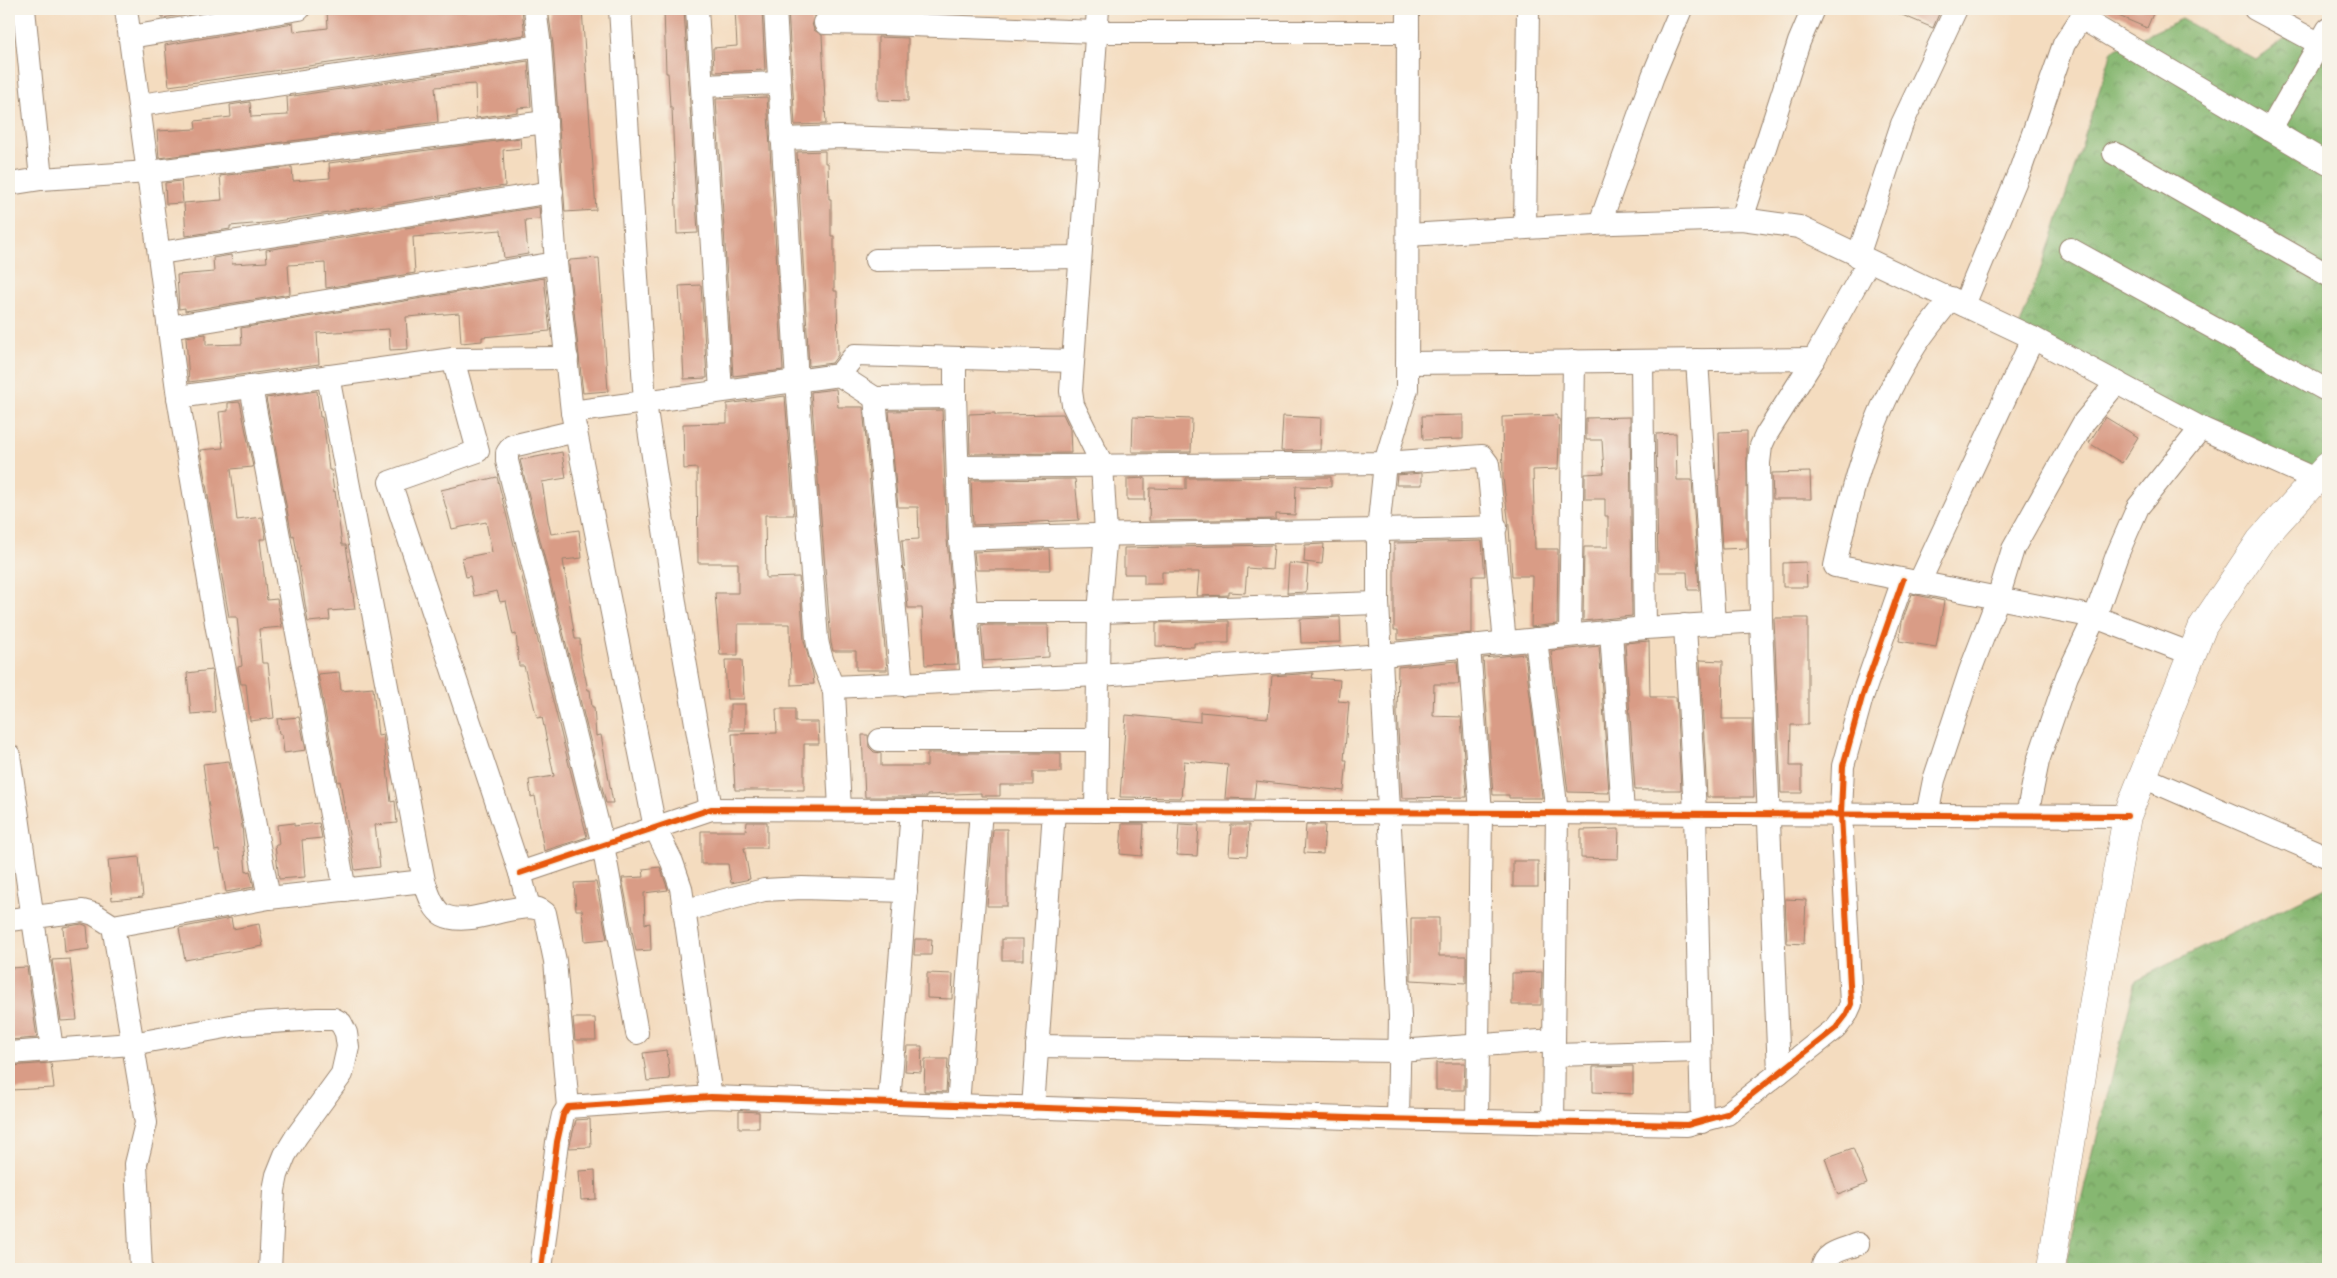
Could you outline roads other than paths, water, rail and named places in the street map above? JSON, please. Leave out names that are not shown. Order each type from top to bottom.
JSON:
[{"type":"street","points":[[24,9],[41,179]]},
{"type":"street","points":[[126,9],[178,397],[217,629],[269,898]]},
{"type":"street","points":[[130,38],[299,9]]},
{"type":"street","points":[[535,9],[540,46],[556,263],[574,421],[655,828],[672,862],[686,910],[711,1097]]},
{"type":"street","points":[[620,9],[645,402],[676,609],[711,809]]},
{"type":"street","points":[[697,9],[721,391]]},
{"type":"street","points":[[775,9],[797,382],[816,639],[819,653],[833,687],[840,809]]},
{"type":"street","points":[[1096,811],[1099,612],[1106,533],[1102,464],[1073,405],[1071,391],[1098,9]]},
{"type":"street","points":[[1398,1119],[1400,1016],[1383,655],[1378,603],[1378,531],[1384,463],[1407,389],[1408,9]]},
{"type":"street","points":[[1525,228],[1528,9]]},
{"type":"street","points":[[1600,223],[1652,76],[1680,9]]},
{"type":"street","points":[[1742,219],[1799,42],[1813,9]]},
{"type":"street","points":[[1779,1073],[1761,620],[1759,463],[1761,446],[1814,359],[1863,258],[1902,124],[1956,9]]},
{"type":"street","points":[[2255,9],[2324,37],[2270,130]]},
{"type":"street","points":[[2192,654],[2095,617],[1834,566],[1850,494],[1875,423],[1912,351],[1958,302],[2021,168],[2064,44],[2084,14],[2328,164]]},
{"type":"street","points":[[825,23],[883,16],[1096,32],[1408,32]]},
{"type":"street","points":[[140,105],[540,46]]},
{"type":"street","points":[[702,86],[779,83]]},
{"type":"street","points":[[9,184],[41,179],[149,172],[546,122]]},
{"type":"street","points":[[782,139],[840,137],[1088,144]]},
{"type":"street","points":[[2114,153],[2328,276]]},
{"type":"street","points":[[160,253],[552,192]]},
{"type":"street","points":[[1408,235],[1600,223],[1742,219],[1799,227],[2033,338],[2201,428],[2322,472],[2260,541],[2203,626],[2127,816],[2095,993],[2051,1269]]},
{"type":"street","points":[[2070,249],[2328,391]]},
{"type":"street","points":[[876,260],[1080,257]]},
{"type":"street","points":[[169,327],[556,263]]},
{"type":"street","points":[[568,1107],[711,1097],[1398,1119],[1687,1125],[1727,1114],[1836,1028],[1846,1015],[1851,1004],[1841,814],[1843,766],[1862,697],[1911,581],[2033,338]]},
{"type":"street","points":[[529,906],[520,873],[390,482],[478,451],[512,446],[574,421],[645,402],[839,375],[855,355],[1073,360]]},
{"type":"street","points":[[178,397],[453,359],[567,358]]},
{"type":"street","points":[[955,358],[960,539],[972,679]]},
{"type":"street","points":[[453,359],[478,451]]},
{"type":"street","points":[[1407,363],[1814,359]]},
{"type":"street","points":[[1697,360],[1714,623]]},
{"type":"street","points":[[1570,635],[1574,361]]},
{"type":"street","points":[[1642,361],[1645,628]]},
{"type":"street","points":[[839,375],[875,398],[956,397]]},
{"type":"street","points":[[328,376],[424,881],[437,908],[442,914],[452,917],[485,917],[529,906],[540,908],[545,913],[555,962],[568,1107],[563,1115],[557,1142],[541,1269]]},
{"type":"street","points":[[1927,815],[1934,780],[1970,671],[1998,598],[2012,549],[2084,422],[2116,382]]},
{"type":"street","points":[[251,387],[346,890]]},
{"type":"street","points":[[875,398],[902,685]]},
{"type":"street","points":[[2028,815],[2038,761],[2064,686],[2095,617],[2117,555],[2138,507],[2201,428]]},
{"type":"street","points":[[512,446],[506,461],[602,845],[637,1033]]},
{"type":"street","points":[[958,466],[1384,463],[1479,456],[1485,458],[1488,464],[1496,527],[1505,643]]},
{"type":"street","points":[[960,539],[1106,533],[1378,531],[1496,527]]},
{"type":"street","points":[[967,612],[1099,612],[1378,603]]},
{"type":"street","points":[[833,687],[902,685],[972,679],[1099,675],[1383,655],[1611,631],[1761,620]]},
{"type":"street","points":[[1685,625],[1694,814],[1702,1122]]},
{"type":"street","points":[[1611,631],[1623,813]]},
{"type":"street","points":[[1536,639],[1558,813],[1553,1122]]},
{"type":"street","points":[[1469,646],[1481,813],[1477,1121]]},
{"type":"street","points":[[880,740],[1098,740]]},
{"type":"street","points":[[9,755],[52,1049]]},
{"type":"street","points":[[2142,777],[2328,857]]},
{"type":"street","points":[[520,873],[711,809],[2127,816]]},
{"type":"street","points":[[889,1103],[912,810]]},
{"type":"street","points":[[958,1105],[981,810]]},
{"type":"street","points":[[1033,1108],[1054,811]]},
{"type":"street","points":[[9,920],[83,911],[94,914],[113,926],[269,898],[424,881]]},
{"type":"street","points":[[686,910],[764,890],[802,888],[906,891]]},
{"type":"street","points":[[113,926],[146,1123],[136,1164],[141,1269]]},
{"type":"street","points":[[9,1053],[132,1044],[242,1024],[317,1018],[334,1019],[341,1024],[346,1033],[348,1047],[342,1074],[292,1143],[277,1175],[274,1190],[270,1269]]},
{"type":"street","points":[[1037,1046],[1399,1051],[1478,1045],[1700,1051]]},
{"type":"street","points":[[1822,1269],[1823,1263],[1829,1254],[1858,1244]]}]
